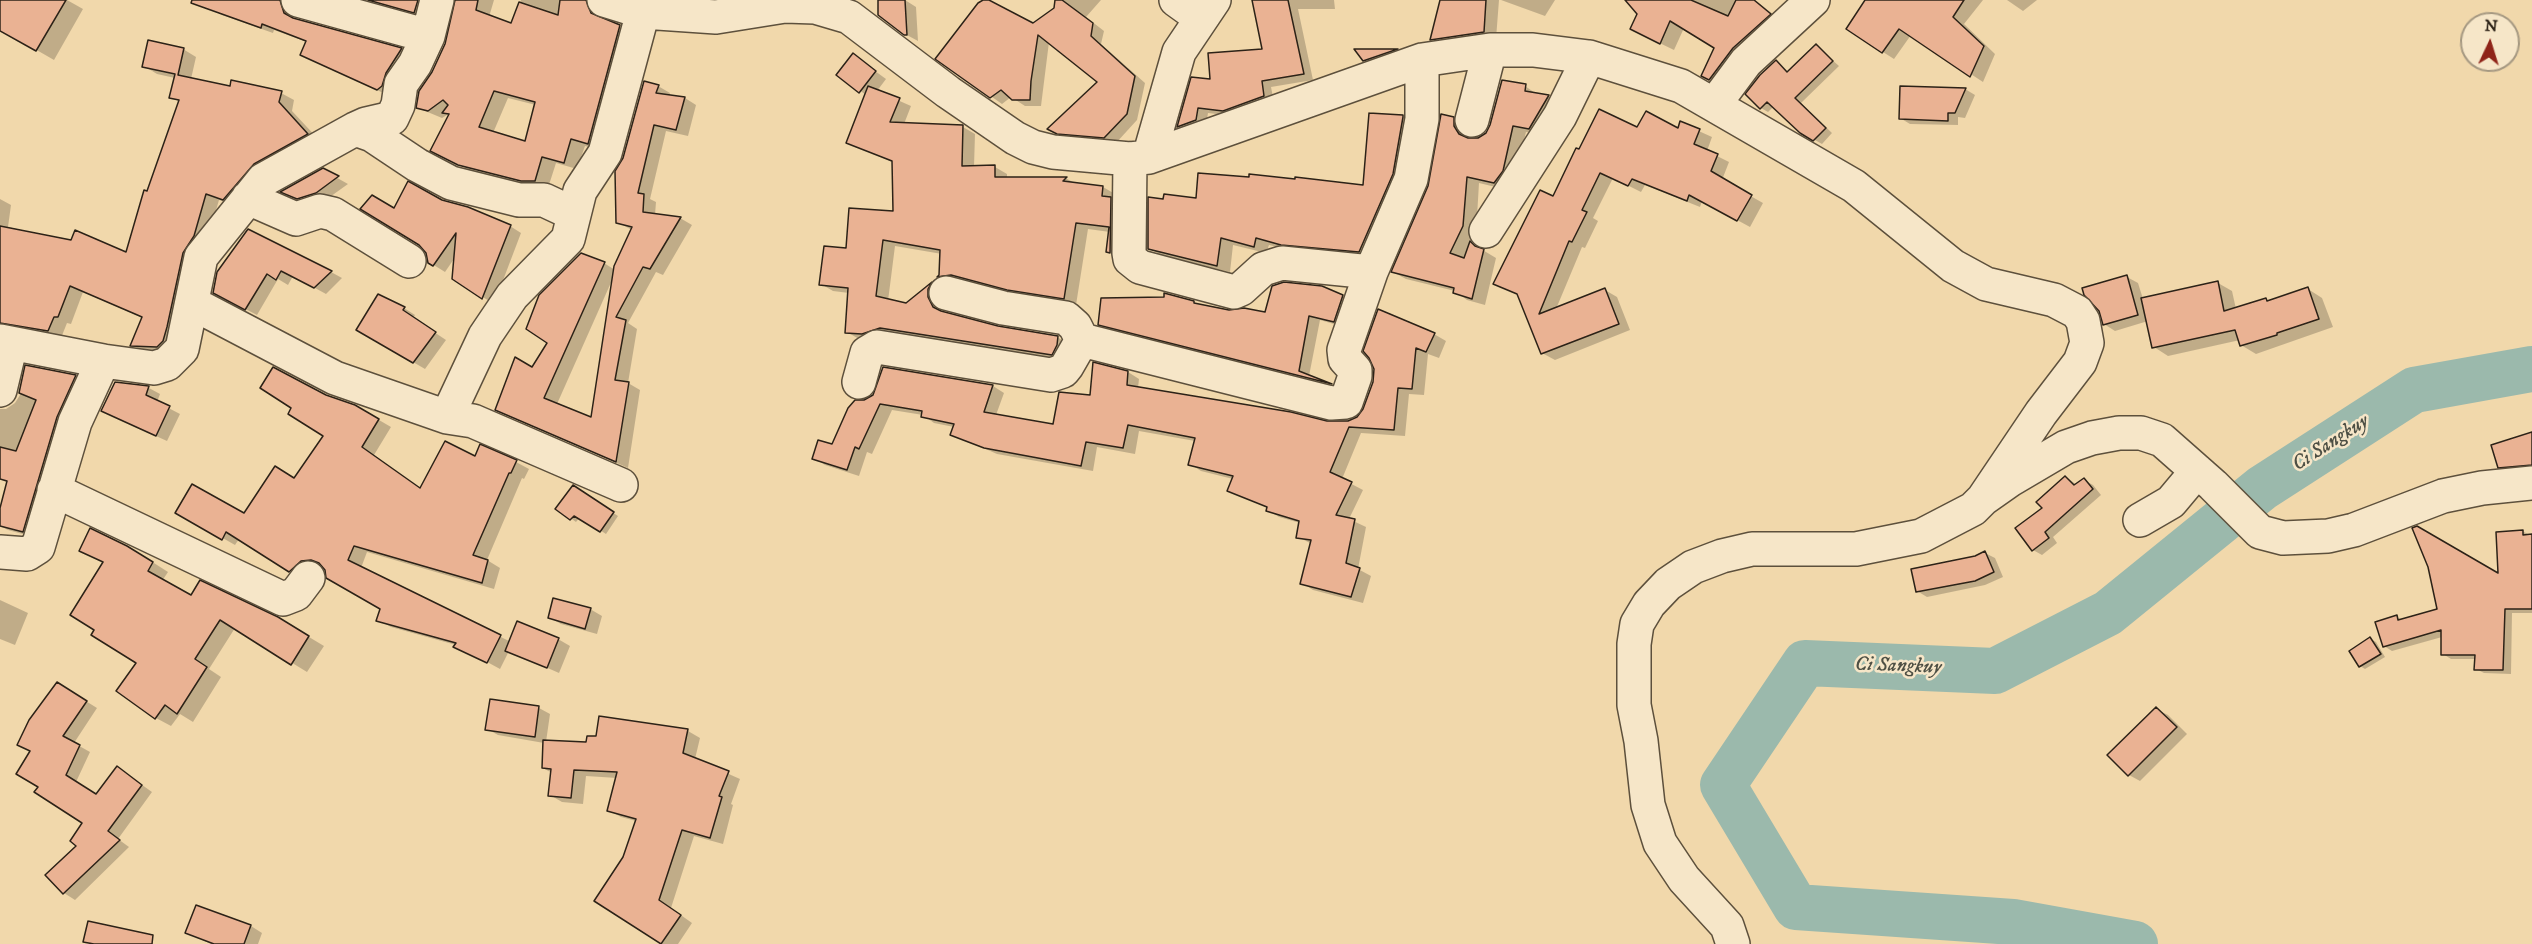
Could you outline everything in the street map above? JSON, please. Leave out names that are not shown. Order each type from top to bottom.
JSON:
[{"type":"street","points":[[298,0],[428,36]]},
{"type":"street","points":[[0,390],[6,342],[103,361],[154,368],[167,364],[182,350],[201,257],[262,180],[355,129],[392,118],[398,105],[401,84],[415,64],[428,36],[437,0]]},
{"type":"street","points":[[604,0],[644,12],[716,17],[785,6],[851,8],[894,53],[1015,138],[1033,147],[1053,152],[1140,158],[1422,60],[1490,50],[1533,50],[1590,57],[1681,86],[1854,186],[1953,266],[1986,284],[2054,300],[2077,312],[2083,321],[2087,343],[2080,362],[2041,413],[1983,499],[1973,509],[1922,536],[1856,549],[1752,549],[1722,556],[1693,567],[1668,584],[1649,604],[1637,624],[1634,644],[1634,705],[1641,741],[1648,805],[1654,826],[1670,861],[1701,900],[1727,926],[1733,944]]},
{"type":"street","points":[[1714,105],[1746,62],[1813,0]]},
{"type":"street","points":[[1197,6],[1140,158],[1130,259],[1140,267],[1234,292],[1241,289],[1260,270],[1282,263],[1371,272]]},
{"type":"street","points":[[447,417],[485,336],[512,296],[568,239],[580,191],[605,153],[644,12]]},
{"type":"street","points":[[1472,120],[1490,50]]},
{"type":"street","points":[[1486,231],[1560,116],[1590,57]]},
{"type":"street","points":[[946,293],[1003,309],[1066,318],[1075,326],[1082,340],[1331,403],[1344,403],[1352,389],[1355,370],[1345,359],[1344,350],[1371,272],[1411,179],[1422,119],[1422,60]]},
{"type":"street","points":[[355,129],[372,135],[417,165],[451,183],[519,200],[544,200],[574,214]]},
{"type":"street","points":[[248,198],[296,219],[320,211],[333,214],[409,261]]},
{"type":"street","points":[[192,303],[335,378],[447,417],[473,421],[621,485]]},
{"type":"street","points":[[859,382],[867,353],[877,347],[1051,375],[1063,371],[1082,340]]},
{"type":"street","points":[[0,552],[27,554],[38,547],[75,422],[103,361]]},
{"type":"street","points":[[1983,499],[2066,447],[2092,438],[2119,433],[2141,433],[2162,440],[2260,532],[2283,538],[2328,536],[2354,530],[2443,496],[2532,483]]},
{"type":"street","points":[[2140,520],[2205,478]]},
{"type":"street","points":[[54,490],[283,599],[296,594],[308,578]]},
{"type":"building","points":[[0,0],[66,0],[36,51],[0,31]]},
{"type":"building","points":[[192,0],[280,0],[284,13],[293,18],[402,48],[386,73],[382,86],[377,90],[300,55],[306,41],[262,24],[261,28],[191,3]]},
{"type":"building","points":[[368,0],[418,0],[414,13]]},
{"type":"building","points":[[455,0],[478,0],[476,10],[511,23],[519,2],[558,15],[560,0],[586,0],[591,13],[620,25],[588,144],[571,139],[564,163],[542,157],[535,181],[521,181],[458,165],[430,151],[449,114],[442,113],[448,105],[443,100],[428,111],[416,108],[419,91],[432,72],[445,44]],"holes":[[[494,91],[535,102],[525,141],[479,127]]]},
{"type":"building","points":[[878,0],[905,0],[907,35],[878,15]]},
{"type":"building","points":[[989,0],[1033,23],[1054,8],[1055,0],[1062,0],[1093,23],[1091,36],[1135,76],[1127,114],[1104,138],[1057,134],[1047,129],[1097,82],[1038,35],[1030,100],[1012,100],[1001,90],[990,98],[935,59],[978,3]]},
{"type":"building","points":[[1252,0],[1288,0],[1304,74],[1262,81],[1264,96],[1223,111],[1198,108],[1196,120],[1177,127],[1191,77],[1210,79],[1208,53],[1262,49]]},
{"type":"building","points":[[1440,0],[1486,0],[1484,32],[1430,40]]},
{"type":"building","points":[[1625,0],[1691,0],[1728,16],[1736,0],[1754,0],[1771,14],[1733,48],[1709,80],[1701,76],[1714,48],[1670,21],[1660,44],[1630,29],[1637,14]]},
{"type":"building","points":[[1865,0],[1964,0],[1953,17],[1984,46],[1970,77],[1899,29],[1882,53],[1846,29]]},
{"type":"building","points":[[148,40],[184,48],[178,75],[230,86],[231,80],[282,91],[279,102],[308,134],[254,164],[223,200],[206,194],[194,236],[183,253],[167,327],[163,341],[157,347],[130,346],[142,317],[70,286],[58,317],[54,317],[48,331],[0,323],[0,226],[71,240],[75,230],[126,252],[144,190],[147,191],[179,100],[169,98],[175,74],[142,67]]},
{"type":"building","points":[[1816,44],[1833,61],[1795,98],[1826,128],[1813,141],[1800,133],[1767,102],[1760,109],[1745,94],[1776,60],[1787,72]]},
{"type":"building","points":[[1354,49],[1398,49],[1363,61]]},
{"type":"building","points":[[853,53],[876,71],[859,93],[836,75]]},
{"type":"building","points":[[1502,80],[1526,84],[1525,91],[1549,95],[1529,129],[1513,126],[1503,171],[1494,183],[1467,177],[1463,226],[1450,253],[1464,258],[1470,241],[1475,246],[1484,249],[1472,299],[1453,293],[1454,288],[1391,272],[1428,186],[1441,114],[1454,117],[1454,126],[1459,134],[1468,138],[1478,138],[1486,133],[1490,125]]},
{"type":"building","points":[[644,81],[659,85],[656,93],[685,97],[676,130],[654,125],[638,193],[644,194],[643,212],[681,217],[650,269],[643,267],[616,317],[626,320],[615,380],[629,382],[616,462],[495,410],[515,357],[532,367],[547,343],[526,329],[539,295],[581,253],[605,262],[544,398],[591,417],[614,266],[632,227],[616,223],[615,171],[623,158]]},
{"type":"building","points":[[868,86],[900,98],[890,122],[963,125],[962,166],[995,165],[995,177],[1067,177],[1063,181],[1103,186],[1102,196],[1111,197],[1110,253],[1106,252],[1109,227],[1076,223],[1064,299],[1007,290],[951,275],[937,277],[940,250],[883,240],[876,296],[906,303],[932,282],[928,289],[928,297],[933,307],[998,326],[1058,336],[1052,355],[880,328],[862,334],[845,333],[848,288],[819,285],[824,246],[846,248],[849,208],[893,211],[892,161],[846,143]]},
{"type":"building","points":[[1900,86],[1966,88],[1955,113],[1948,113],[1948,121],[1899,119]]},
{"type":"building","points":[[1599,109],[1637,127],[1646,111],[1678,128],[1680,121],[1700,129],[1694,144],[1718,154],[1711,171],[1752,195],[1737,221],[1689,195],[1687,201],[1632,179],[1628,186],[1600,173],[1582,210],[1587,212],[1572,242],[1569,241],[1539,314],[1605,288],[1619,324],[1541,354],[1517,294],[1493,284],[1540,190],[1553,196],[1576,148],[1579,149]]},
{"type":"building","points":[[1369,113],[1403,115],[1403,117],[1393,174],[1359,252],[1281,245],[1256,238],[1254,247],[1221,238],[1217,266],[1148,249],[1148,197],[1163,199],[1164,194],[1196,198],[1198,173],[1249,177],[1249,174],[1295,179],[1295,177],[1363,185]]},
{"type":"building","points":[[323,168],[339,176],[316,193],[297,199],[280,192]]},
{"type":"building","points":[[408,181],[442,200],[468,207],[511,225],[482,299],[452,279],[456,233],[433,266],[428,263],[426,253],[419,245],[360,209],[372,195],[394,208]]},
{"type":"building","points":[[248,229],[332,271],[314,288],[281,271],[276,280],[267,274],[245,310],[213,293],[217,272]]},
{"type":"building","points":[[2127,275],[2138,315],[2103,325],[2099,311],[2084,295],[2082,288]]},
{"type":"building","points":[[2218,281],[2224,311],[2266,298],[2267,301],[2308,287],[2319,319],[2240,346],[2235,330],[2152,348],[2141,298]]},
{"type":"building","points":[[1284,282],[1322,286],[1343,295],[1334,322],[1309,316],[1299,371],[1332,384],[1098,325],[1101,298],[1164,297],[1164,293],[1194,301],[1194,303],[1229,310],[1244,308],[1265,312],[1272,286]]},
{"type":"building","points":[[378,294],[405,307],[403,310],[436,332],[413,363],[356,330]]},
{"type":"building","points":[[1378,309],[1435,333],[1426,352],[1416,348],[1412,389],[1398,388],[1394,430],[1349,427],[1330,472],[1352,482],[1336,515],[1355,519],[1346,563],[1360,568],[1351,597],[1300,584],[1311,540],[1296,538],[1299,521],[1266,511],[1267,507],[1227,491],[1233,476],[1188,465],[1195,438],[1128,425],[1123,448],[1086,442],[1081,466],[984,448],[950,435],[954,424],[921,417],[922,411],[880,404],[859,449],[855,447],[847,470],[812,459],[818,440],[832,444],[848,408],[855,400],[864,400],[873,395],[883,367],[993,385],[984,412],[1053,424],[1059,392],[1090,395],[1093,362],[1128,371],[1127,385],[1291,412],[1327,421],[1348,421],[1357,417],[1363,409],[1373,382],[1374,369],[1363,351]]},
{"type":"building","points":[[25,365],[76,375],[57,417],[23,532],[0,526],[0,508],[7,481],[0,479],[0,447],[16,451],[36,400],[19,393]]},
{"type":"building","points":[[273,367],[326,395],[355,405],[379,419],[362,447],[420,488],[445,441],[475,456],[480,444],[517,460],[473,555],[488,560],[482,583],[354,546],[348,560],[501,635],[487,663],[453,647],[456,643],[376,621],[380,609],[326,578],[325,570],[319,563],[311,560],[301,561],[289,572],[226,532],[222,540],[175,513],[192,484],[244,513],[275,466],[294,478],[323,436],[288,414],[291,408],[260,388]]},
{"type":"building","points":[[115,382],[149,386],[146,395],[170,406],[156,436],[101,411]]},
{"type":"building","points":[[2532,432],[2532,465],[2498,468],[2491,445]]},
{"type":"building","points":[[2065,476],[2074,485],[2084,478],[2093,489],[2045,532],[2049,538],[2032,551],[2015,528],[2042,508],[2036,502]]},
{"type":"building","points":[[573,485],[614,512],[600,532],[574,516],[570,520],[555,509]]},
{"type":"building","points":[[2417,526],[2498,573],[2496,532],[2523,530],[2523,535],[2532,534],[2532,609],[2505,609],[2503,670],[2474,670],[2475,655],[2441,655],[2441,630],[2383,647],[2375,622],[2397,615],[2398,620],[2437,609],[2428,567],[2412,528]]},
{"type":"building","points":[[90,528],[153,562],[148,571],[191,595],[200,580],[278,617],[309,636],[291,665],[220,620],[195,659],[207,667],[177,714],[165,705],[155,719],[116,691],[136,663],[91,635],[94,630],[70,615],[103,562],[79,551]]},
{"type":"building","points":[[1985,551],[1994,572],[1975,581],[1916,592],[1911,569],[1975,556]]},
{"type":"building","points":[[553,598],[591,608],[585,629],[548,618]]},
{"type":"building","points":[[517,621],[559,638],[547,668],[505,651]]},
{"type":"building","points":[[2370,637],[2381,654],[2359,667],[2349,651]]},
{"type":"building","points":[[57,682],[87,701],[63,736],[80,745],[66,775],[96,794],[117,766],[142,785],[108,831],[120,840],[63,894],[45,875],[76,846],[70,841],[82,823],[34,792],[38,787],[16,774],[30,751],[17,745],[29,720]]},
{"type":"building","points":[[490,699],[539,706],[535,737],[485,730]]},
{"type":"building","points":[[2156,707],[2177,727],[2128,776],[2107,755]]},
{"type":"building","points":[[599,716],[688,729],[683,753],[729,771],[719,796],[722,797],[710,838],[682,830],[659,900],[681,915],[661,944],[594,901],[623,857],[636,819],[607,811],[617,772],[574,770],[571,798],[548,796],[551,769],[542,768],[543,740],[586,742],[587,736],[596,736]]},
{"type":"building","points":[[196,905],[251,925],[244,944],[214,944],[185,933]]},
{"type":"building","points":[[88,921],[153,935],[152,944],[83,942]]},
{"type":"waterway","name":"Ci Sangkuy","points":[[2135,944],[2013,922],[1796,907],[1723,785],[1805,663],[1995,671],[2108,613],[2262,488],[2414,390],[2532,369]]}]
